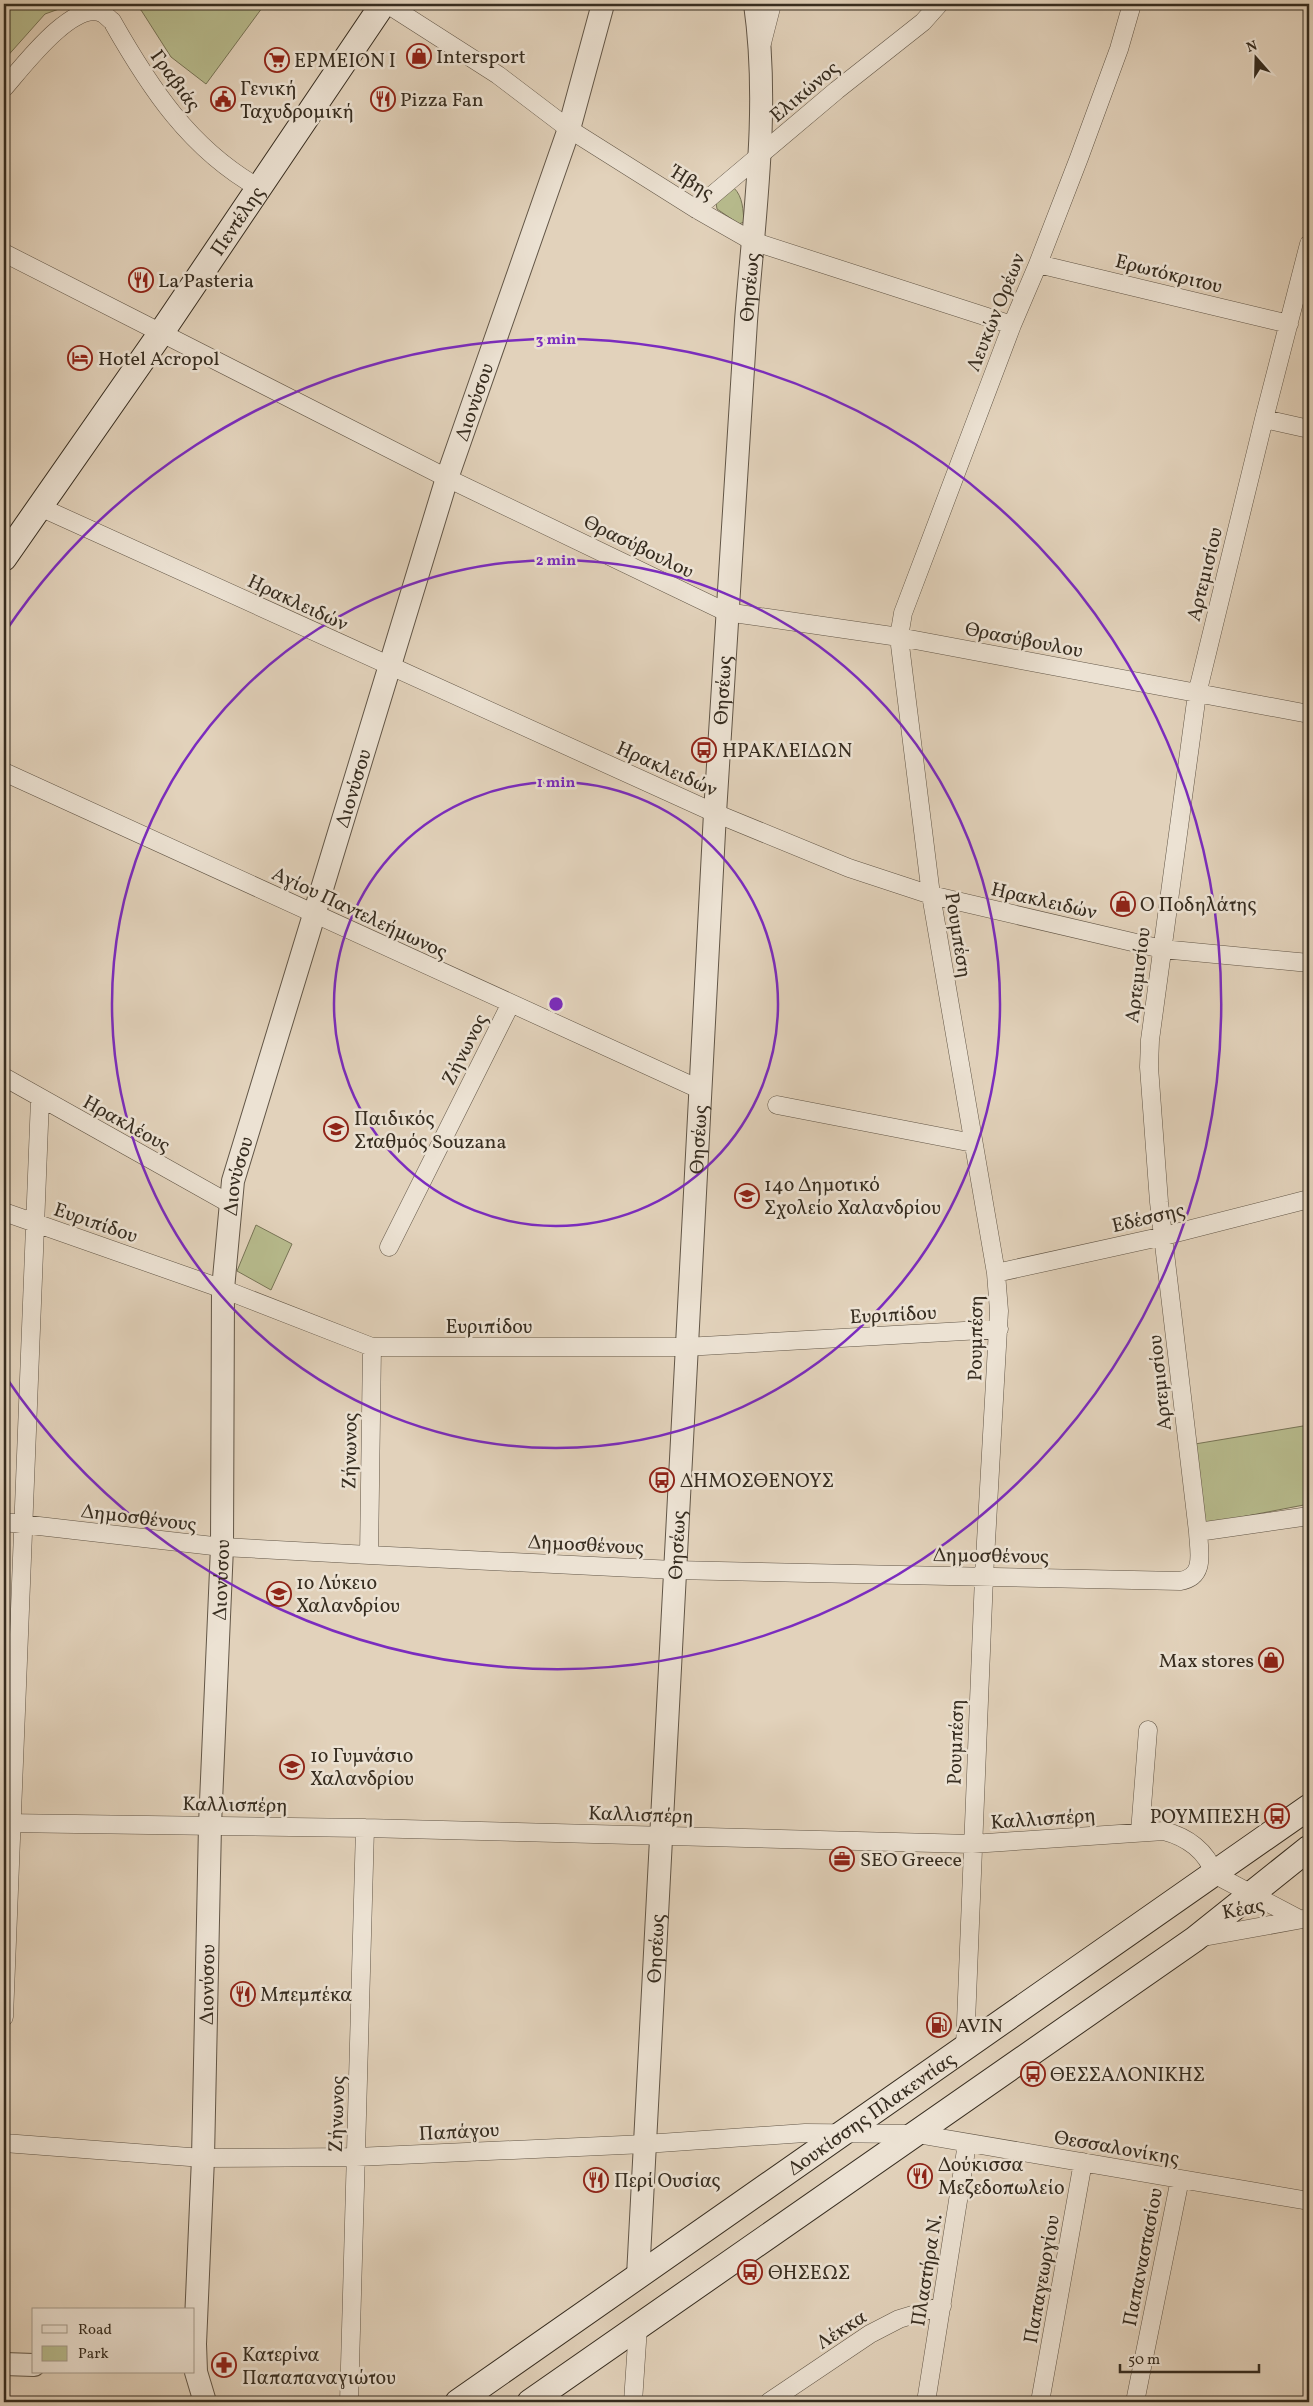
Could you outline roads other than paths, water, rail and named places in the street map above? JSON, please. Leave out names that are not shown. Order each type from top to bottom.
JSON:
[{"type":"main road","name":"Πεντέλης","points":[[4,558],[161,333],[385,4]]},
{"type":"main road","name":"Δουκίσσης Πλακεντίας","points":[[458,2402],[1309,1807]]},
{"type":"main road","points":[[530,2402],[1195,1939],[1309,1848]]},
{"type":"street","name":"Ήβης","points":[[385,4],[498,75],[569,129],[696,209],[752,241],[1012,325]]},
{"type":"street","name":"Διονύσου","points":[[205,2402],[195,2372],[195,2344],[203,2158],[210,1825],[222,1547],[223,1289],[233,1181],[447,478],[569,129],[603,4]]},
{"type":"street","name":"Θησέως","points":[[638,2276],[714,813],[726,612],[759,157],[760,48],[754,4]]},
{"type":"street","points":[[760,48],[772,4]]},
{"type":"street","name":"Ελικώνος","points":[[696,209],[837,90],[923,22],[939,4]]},
{"type":"street","name":"Λευκών Ορέων","points":[[899,637],[903,613],[1119,49],[1132,4]]},
{"type":"street","name":"Γραβιάς","points":[[4,88],[55,30],[72,18],[90,11],[102,12],[112,21],[149,84],[189,132],[238,176],[259,188]]},
{"type":"street","name":"Αρτεμισίου","points":[[1197,1574],[1200,1567],[1198,1532],[1164,1236],[1148,1067],[1197,694],[1309,244]]},
{"type":"street","name":"Θρασύβουλου","points":[[4,253],[447,478],[726,612],[899,637],[1309,714]]},
{"type":"street","name":"Ερωτόκριτου","points":[[1038,264],[1289,324]]},
{"type":"street","points":[[1264,419],[1309,429]]},
{"type":"street","name":"Ηρακλειδών","points":[[40,507],[714,813],[849,868],[931,895],[1162,949],[1309,963]]},
{"type":"street","name":"Ρουμπέση","points":[[899,637],[931,895],[996,1273],[999,1330],[984,1576],[965,2047]]},
{"type":"street","name":"Αγίου Παντελεήμωνος","points":[[4,772],[134,834],[315,914],[510,1005],[699,1089]]},
{"type":"street","name":"Ζήνωνος","points":[[389,1247],[510,1005]]},
{"type":"street","name":"Ηρακλέους","points":[[4,1077],[40,1099],[232,1205]]},
{"type":"street","points":[[4,2017],[8,1823],[23,1525],[40,1099]]},
{"type":"street","points":[[777,1105],[973,1143]]},
{"type":"street","name":"Εδέσσης","points":[[996,1273],[1164,1236],[1309,1199]]},
{"type":"street","name":"Ευριπίδου","points":[[4,1212],[223,1289],[372,1348],[685,1347],[999,1330]]},
{"type":"street","name":"Ζήνωνος","points":[[369,1555],[372,1348]]},
{"type":"street","points":[[1198,1532],[1309,1516]]},
{"type":"street","name":"Δημοσθένους","points":[[4,1522],[222,1547],[674,1570],[1180,1581],[1189,1579],[1197,1574]]},
{"type":"street","points":[[1140,1832],[1148,1730]]},
{"type":"street","name":"Καλλισπέρη","points":[[8,1823],[365,1828],[972,1844],[1164,1832],[1181,1837],[1210,1861],[1214,1874],[1251,1895]]},
{"type":"street","name":"Ζήνωνος","points":[[349,2402],[365,1828]]},
{"type":"street","name":"Κέας","points":[[1251,1895],[1304,1919]]},
{"type":"street","name":"Κέας","points":[[1195,1939],[1304,1919]]},
{"type":"street","name":"Παπάγου","points":[[4,2143],[203,2158],[356,2157],[645,2144],[843,2132],[917,2134]]},
{"type":"street","name":"Θεσσαλονίκης","points":[[917,2134],[966,2144],[1084,2162],[1309,2201]]},
{"type":"street","name":"Πλαστήρα Ν.","points":[[926,2402],[966,2144]]},
{"type":"street","name":"Παπαγεωργίου","points":[[1040,2402],[1084,2162]]},
{"type":"street","name":"Παπαναστασίου","points":[[1135,2402],[1180,2179]]},
{"type":"street","name":"Λέκκα","points":[[768,2402],[870,2334],[899,2319],[942,2306]]},
{"type":"street","points":[[633,2402],[638,2327]]},
{"type":"street","points":[[4,2364],[32,2365]]},
{"type":"place","name":"Intersport","points":[[419,56]]},
{"type":"place","name":"ΕΡΜΕΙΟΝ Ι","points":[[277,60]]},
{"type":"place","name":"Γενική Ταχυδρομική","points":[[223,99]]},
{"type":"place","name":"Pizza Fan","points":[[383,99]]},
{"type":"place","name":"La Pasteria","points":[[141,280]]},
{"type":"place","name":"Hotel Acropol","points":[[80,358]]},
{"type":"place","name":"ΗΡΑΚΛΕΙΔΩΝ","points":[[704,750]]},
{"type":"place","name":"Ο Ποδηλάτης","points":[[1123,904]]},
{"type":"place","name":"Παιδικός Σταθμός Souzana","points":[[336,1129]]},
{"type":"place","name":"14ο Δημοτικό Σχολείο Χαλανδρίου","points":[[747,1196]]},
{"type":"place","name":"ΔΗΜΟΣΘΕΝΟΥΣ","points":[[662,1480]]},
{"type":"place","name":"1ο Λύκειο Χαλανδρίου","points":[[279,1594]]},
{"type":"place","name":"Max stores","points":[[1271,1660]]},
{"type":"place","name":"1ο Γυμνάσιο Χαλανδρίου","points":[[292,1767]]},
{"type":"place","name":"ΡΟΥΜΠΕΣΗ","points":[[1277,1816]]},
{"type":"place","name":"SEO Greece","points":[[842,1859]]},
{"type":"place","name":"Μπεμπέκα","points":[[243,1994]]},
{"type":"place","name":"AVIN","points":[[939,2025]]},
{"type":"place","name":"ΘΕΣΣΑΛΟΝΙΚΗΣ","points":[[1033,2074]]},
{"type":"place","name":"Δούκισσα Μεζεδοπωλείο","points":[[920,2176]]},
{"type":"place","name":"Περί Ουσίας","points":[[596,2180]]},
{"type":"place","name":"ΘΗΣΕΩΣ","points":[[750,2272]]},
{"type":"place","name":"Κατερίνα Παπαπαναγιώτου","points":[[224,2365]]}]
